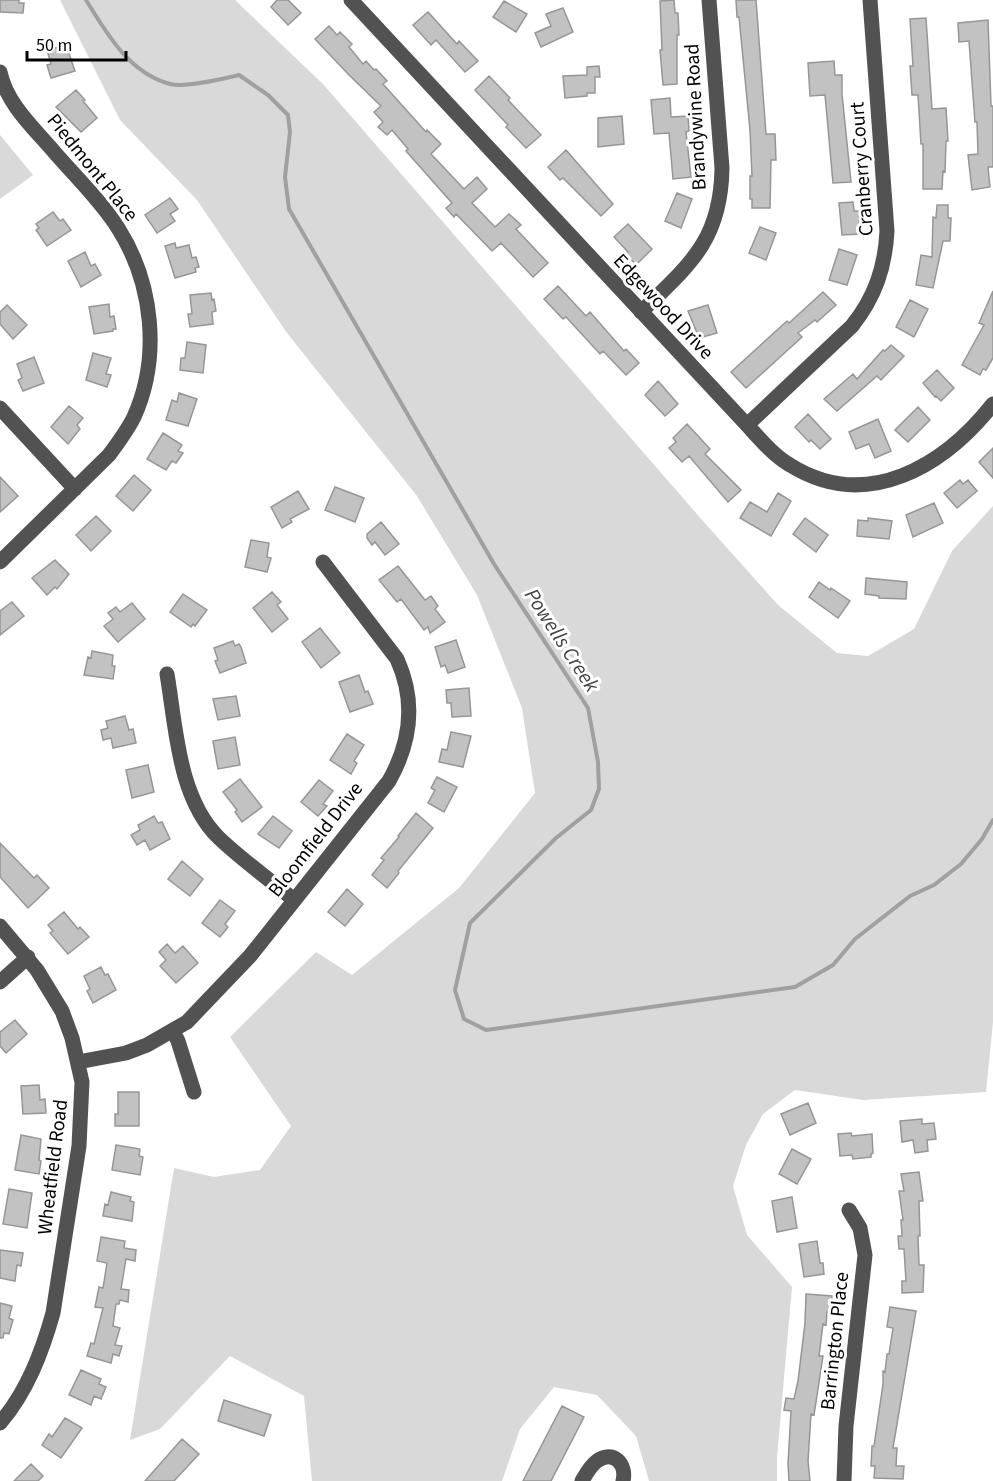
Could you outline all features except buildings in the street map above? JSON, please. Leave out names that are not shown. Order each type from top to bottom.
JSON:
[{"type":"street","name":"Edgewood Drive","points":[[351,0],[774,453],[809,475],[832,483],[862,486],[882,483],[903,477],[921,468],[963,436],[993,404]]},
{"type":"street","name":"Brandywine Road","points":[[641,312],[694,258],[710,232],[718,209],[722,189],[722,168],[709,0]]},
{"type":"street","name":"Cranberry Court","points":[[747,425],[852,326],[865,310],[882,272],[887,231],[870,0]]},
{"type":"street","name":"Piedmont Place","points":[[0,72],[9,99],[117,228],[130,249],[147,300],[150,345],[142,395],[123,437],[109,455],[0,562]]},
{"type":"street","points":[[0,408],[75,489]]},
{"type":"street","name":"Bloomfield Drive","points":[[78,1062],[126,1053],[173,1032],[187,1022],[250,956],[389,781],[398,764],[408,731],[408,692],[397,659],[323,562]]},
{"type":"street","points":[[167,674],[183,768],[195,806],[218,838],[294,900]]},
{"type":"street","name":"Wheatfield Road","points":[[0,926],[28,957],[62,1011],[82,1082],[79,1146],[53,1313],[46,1340],[34,1369],[20,1395],[0,1423]]},
{"type":"street","points":[[0,982],[28,957]]},
{"type":"street","points":[[173,1032],[194,1092]]},
{"type":"street","name":"Barrington Place","points":[[844,1481],[844,1445],[865,1255],[860,1228],[849,1210]]},
{"type":"street","points":[[582,1481],[593,1465],[605,1457],[613,1458],[623,1467],[623,1481]]},
{"type":"street","points":[[592,1481],[593,1465]]},
{"type":"shaded area","points":[[60,0],[235,0],[323,84],[778,605],[837,653],[868,656],[914,629],[952,551],[993,506],[993,1022],[986,1092],[863,1100],[795,1090],[763,1114],[746,1145],[733,1186],[747,1235],[792,1287],[777,1457],[777,1481],[649,1481],[636,1436],[597,1395],[554,1387],[520,1429],[502,1481],[312,1481],[304,1396],[230,1356],[160,1429],[130,1440],[174,1168],[214,1177],[260,1170],[291,1126],[230,1037],[316,952],[352,975],[459,888],[535,793],[522,708],[477,595],[417,496],[287,333],[197,200],[120,120]]},
{"type":"shaded area","points":[[0,135],[33,175],[0,199]]},
{"type":"waterway","name":"Powells Creek","points":[[86,0],[120,51],[155,79],[170,84],[185,85],[239,75],[268,95],[288,115],[290,132],[285,177],[289,209],[494,564],[588,708],[598,762],[599,789],[591,810],[556,838],[470,923],[455,990],[464,1019],[486,1030],[795,987],[833,965],[855,939],[910,896],[934,885],[961,864],[982,839],[993,820]]}]
